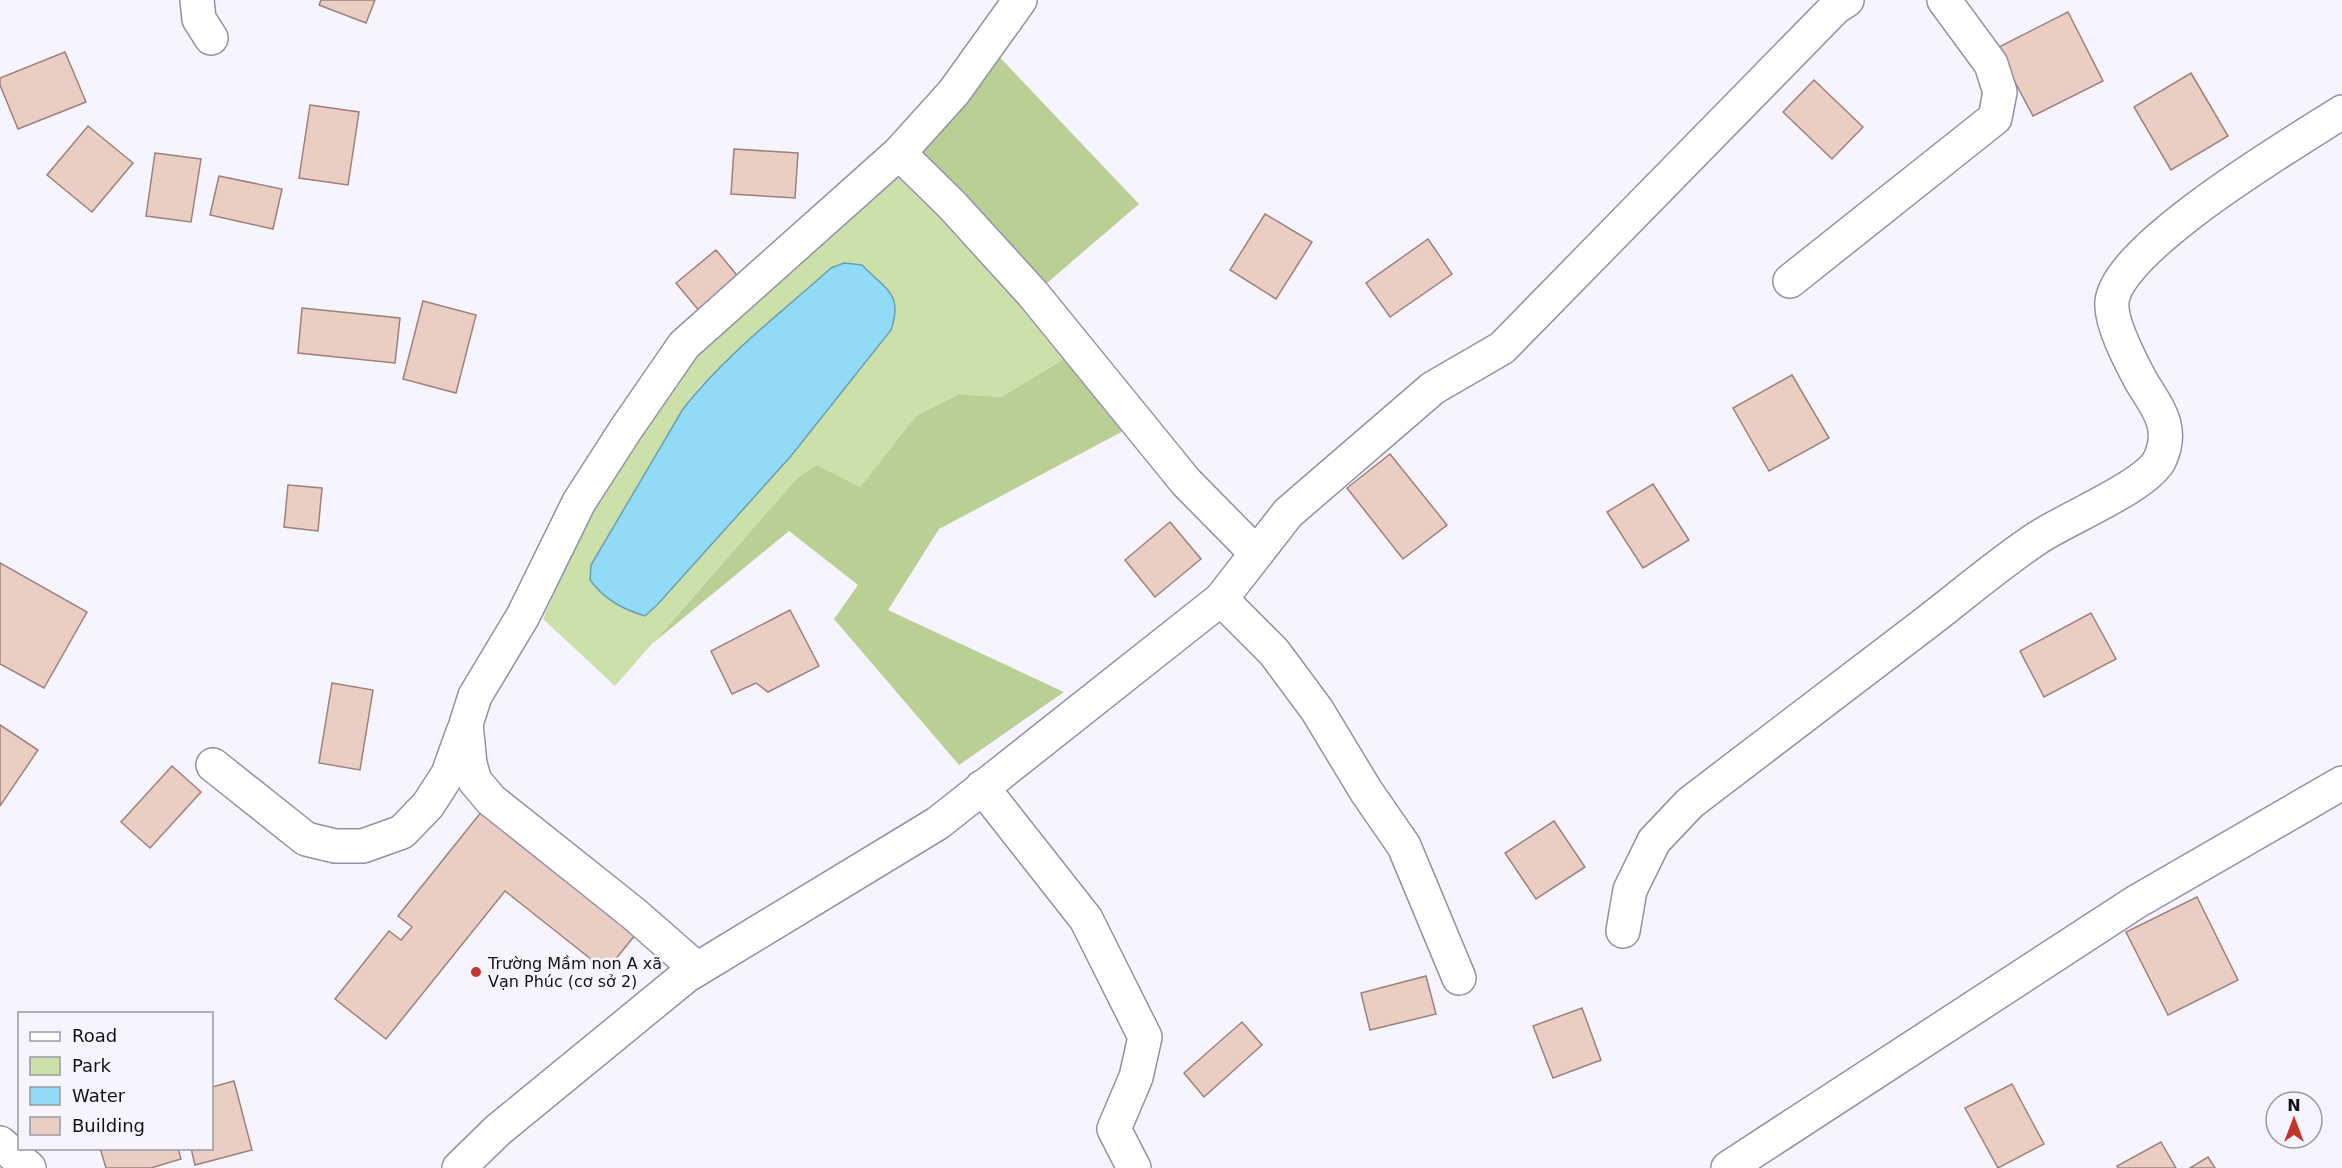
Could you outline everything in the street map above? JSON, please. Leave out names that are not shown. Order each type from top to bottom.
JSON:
[{"type":"street","points":[[197,0],[199,19],[211,38]]},
{"type":"street","points":[[213,765],[306,839],[335,846],[363,846],[402,832],[428,805],[448,774],[486,673],[523,616],[579,502],[684,345],[899,153],[954,92],[1020,0]]},
{"type":"street","points":[[1790,281],[1995,118],[2000,92],[1991,64],[1944,0]]},
{"type":"street","points":[[459,1168],[498,1130],[697,969],[938,823],[1221,598],[1288,513],[1433,388],[1502,348],[1837,2]]},
{"type":"street","points":[[1623,931],[1630,890],[1653,841],[1689,803],[2037,538],[2145,476],[2160,460],[2164,423],[2162,412],[2141,380],[2117,329],[2112,301],[2116,288],[2132,264],[2163,235],[2231,183],[2342,112]]},
{"type":"street","points":[[899,153],[952,204],[1018,278],[1186,482],[1256,553]]},
{"type":"street","points":[[1221,598],[1274,652],[1311,702],[1366,792],[1404,846],[1459,978]]},
{"type":"street","points":[[466,724],[470,764],[475,781],[483,792],[633,913],[697,969]]},
{"type":"street","points":[[1728,1168],[2136,902],[2342,783]]},
{"type":"street","points":[[982,787],[1086,919],[1145,1037],[1136,1077],[1114,1129],[1134,1168]]},
{"type":"street","points":[[0,1143],[29,1168]]},
{"type":"green space","points":[[990,47],[1139,204],[1033,295],[910,148]]},
{"type":"green space","points":[[910,148],[1079,350],[1001,397],[959,394],[916,416],[860,487],[817,465],[797,478],[615,686],[543,619],[605,471],[655,378]],"holes":[[[831,268],[891,330],[791,456],[645,616],[614,602],[595,587],[590,580],[683,409],[700,386]]]},
{"type":"green space","points":[[1079,350],[1129,428],[939,529],[888,610],[1064,692],[959,765],[834,619],[858,585],[789,531],[653,643],[797,478],[817,465],[860,487],[916,416],[959,394],[1001,397]]},
{"type":"water","points":[[844,263],[862,265],[890,293],[895,308],[891,330],[791,456],[645,616],[629,610],[601,593],[590,580],[591,565],[683,409],[716,371],[754,336],[831,268]]},
{"type":"building","points":[[321,0],[375,0],[366,23],[319,5]]},
{"type":"building","points":[[2068,12],[2103,81],[2033,116],[1997,48]]},
{"type":"building","points":[[65,52],[86,102],[18,129],[0,85],[0,78]]},
{"type":"building","points":[[2191,73],[2228,136],[2171,170],[2134,107]]},
{"type":"building","points":[[1814,80],[1863,127],[1832,159],[1783,112]]},
{"type":"building","points":[[310,105],[359,112],[348,185],[299,178]]},
{"type":"building","points":[[88,126],[133,163],[92,212],[47,175]]},
{"type":"building","points":[[734,149],[798,153],[795,198],[731,194]]},
{"type":"building","points":[[155,153],[201,159],[191,222],[146,216]]},
{"type":"building","points":[[219,176],[282,189],[273,229],[210,215]]},
{"type":"building","points":[[1265,214],[1312,242],[1276,299],[1230,270]]},
{"type":"building","points":[[1428,239],[1452,274],[1390,317],[1366,283]]},
{"type":"building","points":[[716,250],[741,280],[701,313],[676,283]]},
{"type":"building","points":[[423,301],[476,315],[456,393],[403,379]]},
{"type":"building","points":[[302,308],[400,318],[395,363],[298,353]]},
{"type":"building","points":[[1792,375],[1829,438],[1769,471],[1733,408]]},
{"type":"building","points":[[1390,454],[1447,525],[1403,559],[1347,488]]},
{"type":"building","points":[[1653,484],[1689,540],[1643,568],[1607,512]]},
{"type":"building","points":[[288,485],[322,488],[318,531],[284,527]]},
{"type":"building","points":[[1170,522],[1201,559],[1155,597],[1125,560]]},
{"type":"building","points":[[0,563],[87,612],[44,688],[0,664]]},
{"type":"building","points":[[790,610],[819,666],[768,692],[756,683],[732,694],[711,651]]},
{"type":"building","points":[[2091,613],[2116,659],[2044,697],[2020,651]]},
{"type":"building","points":[[332,683],[373,690],[360,770],[319,763]]},
{"type":"building","points":[[0,725],[38,750],[0,806]]},
{"type":"building","points":[[172,766],[201,792],[150,848],[121,822]]},
{"type":"building","points":[[482,811],[636,934],[606,971],[505,891],[386,1039],[335,999],[389,931],[401,940],[412,927],[398,916]]},
{"type":"building","points":[[1554,821],[1585,867],[1536,899],[1505,853]]},
{"type":"building","points":[[2197,897],[2238,980],[2168,1015],[2126,932]]},
{"type":"building","points":[[1426,976],[1436,1014],[1370,1030],[1361,993]]},
{"type":"building","points":[[1582,1008],[1601,1060],[1553,1078],[1533,1026]]},
{"type":"building","points":[[1242,1022],[1262,1045],[1204,1097],[1184,1073]]},
{"type":"building","points":[[234,1081],[252,1150],[195,1165],[191,1150],[213,1150],[213,1087]]},
{"type":"building","points":[[2012,1084],[2044,1144],[1998,1168],[1965,1108]]},
{"type":"building","points":[[2161,1142],[2176,1168],[2118,1168],[2117,1166]]},
{"type":"building","points":[[101,1150],[179,1150],[181,1159],[151,1168],[106,1168]]},
{"type":"building","points":[[2208,1157],[2215,1168],[2190,1168]]},
{"type":"place","name":"Trường Mầm non A xã Vạn Phúc (cơ sở 2)","points":[[476,972]]}]
